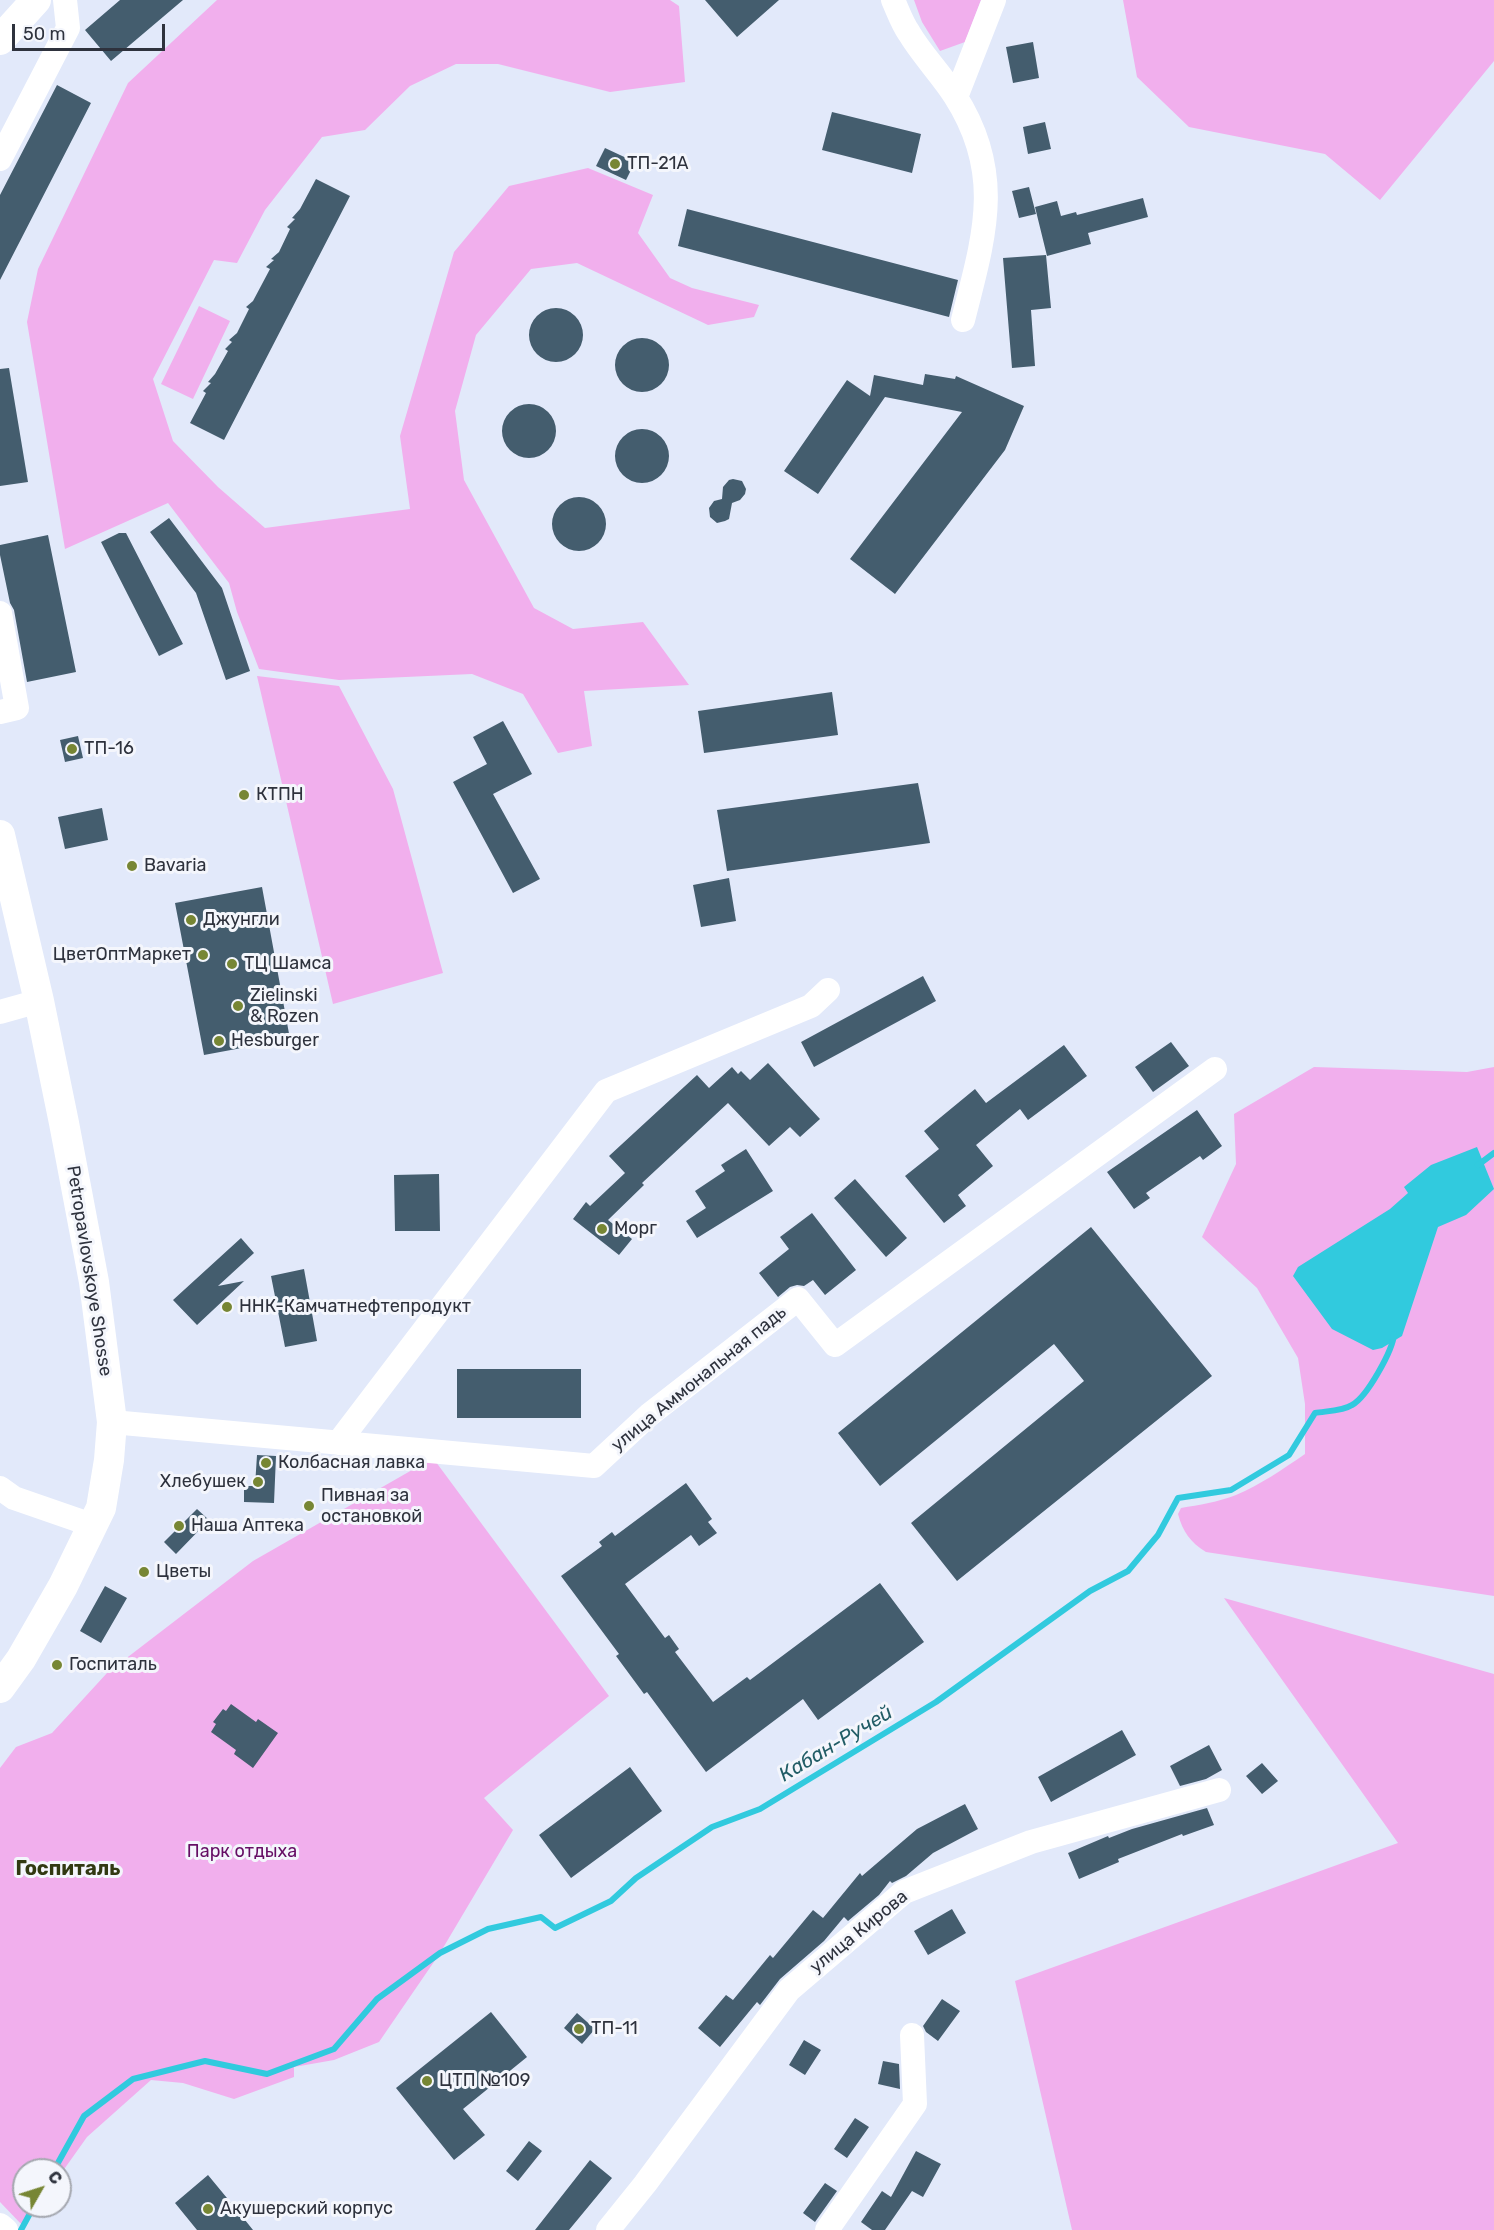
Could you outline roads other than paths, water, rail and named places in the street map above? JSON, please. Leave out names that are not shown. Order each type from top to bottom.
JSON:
[{"type":"main road","points":[[0,40],[36,0]]},
{"type":"main road","name":"Petropavlovskoye Shosse","points":[[0,835],[39,1002],[94,1282],[112,1422],[110,1460],[100,1508],[63,1586],[21,1659],[0,1688]]},
{"type":"street","points":[[0,159],[68,28],[65,0]]},
{"type":"street","points":[[893,0],[909,33],[956,97],[970,124],[984,160],[985,225],[963,320]]},
{"type":"street","points":[[956,97],[994,0]]},
{"type":"street","points":[[0,613],[17,708],[0,712]]},
{"type":"street","points":[[338,1443],[606,1091],[811,1006],[828,990]]},
{"type":"street","points":[[0,1012],[39,1002]]},
{"type":"street","name":"улица Аммональная падь","points":[[112,1422],[594,1466],[649,1415],[798,1299],[835,1346],[1215,1069]]},
{"type":"street","points":[[0,1488],[14,1498],[92,1525]]},
{"type":"street","name":"улица Кирова","points":[[608,2230],[645,2184],[789,1990],[904,1892],[1031,1842],[1219,1790]]},
{"type":"street","points":[[827,2230],[915,2104],[912,2035]]},
{"type":"water","points":[[1477,1147],[1494,1189],[1466,1215],[1438,1227],[1402,1336],[1382,1348],[1373,1350],[1332,1329],[1293,1276],[1298,1267],[1390,1209],[1408,1193],[1404,1187],[1431,1165]]},
{"type":"waterway","name":"Кабан-Ручей","points":[[1478,1165],[1494,1153]]},
{"type":"waterway","name":"Кабан-Ручей","points":[[61,2158],[84,2116],[133,2079],[205,2061],[267,2074],[334,2049],[377,1999],[440,1953],[488,1929],[541,1917],[555,1928],[611,1901],[636,1878],[712,1827],[760,1809],[936,1702],[1090,1591],[1128,1571],[1158,1535],[1178,1498],[1231,1490],[1289,1455],[1315,1413],[1352,1405],[1365,1393],[1378,1372],[1389,1351],[1394,1334]]},
{"type":"waterway","name":"Кабан-Ручей","points":[[21,2230],[28,2218]]},
{"type":"place","name":"ТП-21А","points":[[615,164]]},
{"type":"place","name":"ТП-16","points":[[72,749]]},
{"type":"place","name":"КТПН","points":[[244,795]]},
{"type":"place","name":"Bavaria","points":[[132,866]]},
{"type":"place","name":"Джунгли","points":[[191,920]]},
{"type":"place","name":"ЦветОптМаркет","points":[[203,955]]},
{"type":"place","name":"ТЦ Шамса","points":[[232,964]]},
{"type":"place","name":"Zielinski & Rozen","points":[[238,1006]]},
{"type":"place","name":"Hesburger","points":[[219,1041]]},
{"type":"place","name":"Морг","points":[[602,1229]]},
{"type":"place","name":"ННК-Камчатнефтепродукт","points":[[227,1307]]},
{"type":"place","name":"Колбасная лавка","points":[[266,1463]]},
{"type":"place","name":"Хлебушек","points":[[258,1482]]},
{"type":"place","name":"Пивная за остановкой","points":[[309,1506]]},
{"type":"place","name":"Наша Аптека","points":[[179,1526]]},
{"type":"place","name":"Цветы","points":[[144,1572]]},
{"type":"place","name":"Госпиталь","points":[[57,1665]]},
{"type":"place","name":"ТП-11","points":[[579,2029]]},
{"type":"place","name":"ЦТП №109","points":[[427,2081]]},
{"type":"place","name":"Акушерский корпус","points":[[208,2209]]},
{"type":"district","name":"Госпиталь","points":[[68,1869]]},
{"type":"park label","name":"Парк отдыха","points":[[242,1852]]}]
